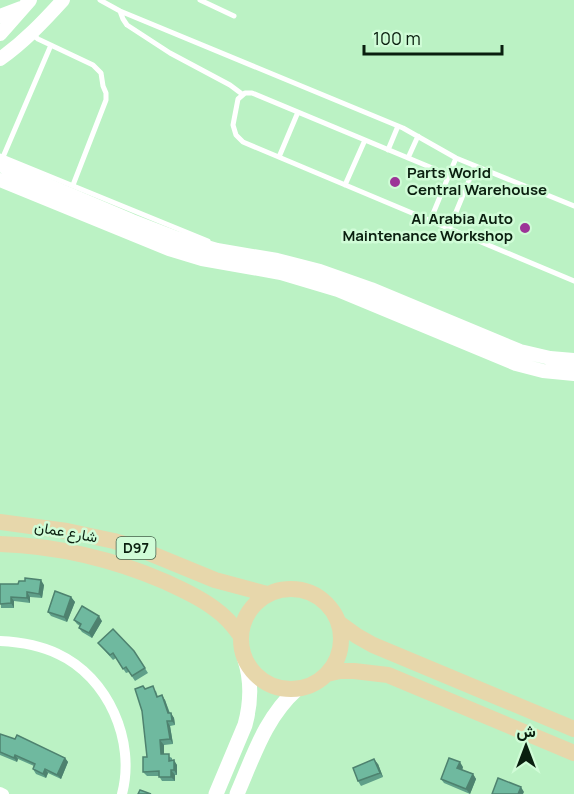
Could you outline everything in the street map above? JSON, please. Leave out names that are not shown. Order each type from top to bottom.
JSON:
[{"type":"main road","name":"شارع عمان","points":[[0,522],[68,531],[114,541],[215,580],[267,594]]},
{"type":"main road","name":"شارع عمان","points":[[0,544],[36,546],[71,552],[136,570],[202,599],[223,615],[240,635]]},
{"type":"main road","points":[[216,794],[248,714],[249,680],[241,648],[240,635],[248,612],[267,594],[291,588],[310,592],[326,602],[334,612],[341,634],[339,656],[334,666],[318,681],[297,689],[284,689],[261,679],[245,660]]},
{"type":"main road","points":[[339,623],[373,645],[574,729]]},
{"type":"main road","points":[[327,674],[354,671],[388,675],[574,753]]},
{"type":"main road","points":[[237,794],[264,730],[286,699],[297,689]]},
{"type":"street","points":[[0,58],[32,34],[63,0]]},
{"type":"street","points":[[0,16],[27,2]]},
{"type":"street","points":[[0,34],[27,2]]},
{"type":"street","points":[[1,159],[156,231],[196,244],[320,271],[370,289],[520,351],[550,358],[574,360]]},
{"type":"street","points":[[0,180],[169,249],[202,259],[281,273],[320,284],[357,297],[516,364],[543,371],[574,374]]},
{"type":"street","points":[[0,641],[25,643],[60,654],[81,668],[96,684],[115,714],[123,740],[126,773],[122,794]]},
{"type":"lane","points":[[100,0],[120,11],[398,126],[456,158],[574,206]]},
{"type":"lane","points":[[200,0],[234,16]]},
{"type":"lane","points":[[120,11],[127,25],[242,94]]},
{"type":"lane","points":[[32,34],[96,67],[101,73],[106,93],[105,103],[73,185]]},
{"type":"lane","points":[[51,45],[1,159],[73,185],[231,252]]},
{"type":"lane","points":[[449,175],[252,93],[242,94],[238,99],[233,125],[236,135],[243,142],[574,281]]},
{"type":"lane","points":[[279,157],[298,112]]},
{"type":"lane","points":[[388,150],[398,126]]},
{"type":"lane","points":[[408,158],[418,136]]},
{"type":"lane","points":[[345,185],[365,140]]},
{"type":"lane","points":[[430,221],[456,158]]},
{"type":"lane","points":[[449,229],[475,166]]},
{"type":"building","points":[[25,578],[41,580],[39,594],[27,592],[27,598],[11,597],[11,603],[0,604],[0,584],[18,584],[19,581],[25,581]]},
{"type":"building","points":[[55,591],[71,597],[64,617],[48,612]]},
{"type":"building","points":[[82,606],[99,616],[89,633],[79,628],[81,624],[74,620]]},
{"type":"building","points":[[113,629],[134,651],[145,668],[132,676],[126,667],[123,669],[113,653],[110,655],[98,643]]},
{"type":"building","points":[[143,686],[145,689],[153,686],[157,697],[162,695],[168,713],[171,713],[172,721],[167,721],[170,739],[160,740],[161,754],[169,754],[169,761],[174,760],[171,777],[159,777],[159,771],[143,772],[143,757],[147,757],[142,711],[135,689]]},
{"type":"building","points":[[0,734],[15,739],[17,735],[65,758],[57,775],[45,769],[43,774],[33,769],[35,764],[15,755],[14,758],[0,752]]},
{"type":"building","points":[[449,758],[460,762],[457,768],[473,774],[466,789],[441,779]]},
{"type":"building","points":[[374,759],[380,773],[358,781],[353,768]]},
{"type":"building","points":[[498,778],[521,787],[518,794],[492,794]]},
{"type":"building","points":[[140,790],[151,794],[138,794]]},
{"type":"place","name":"Parts World Central Warehouse","points":[[395,182]]},
{"type":"place","name":"Al Arabia Auto Maintenance Workshop","points":[[525,228]]}]
